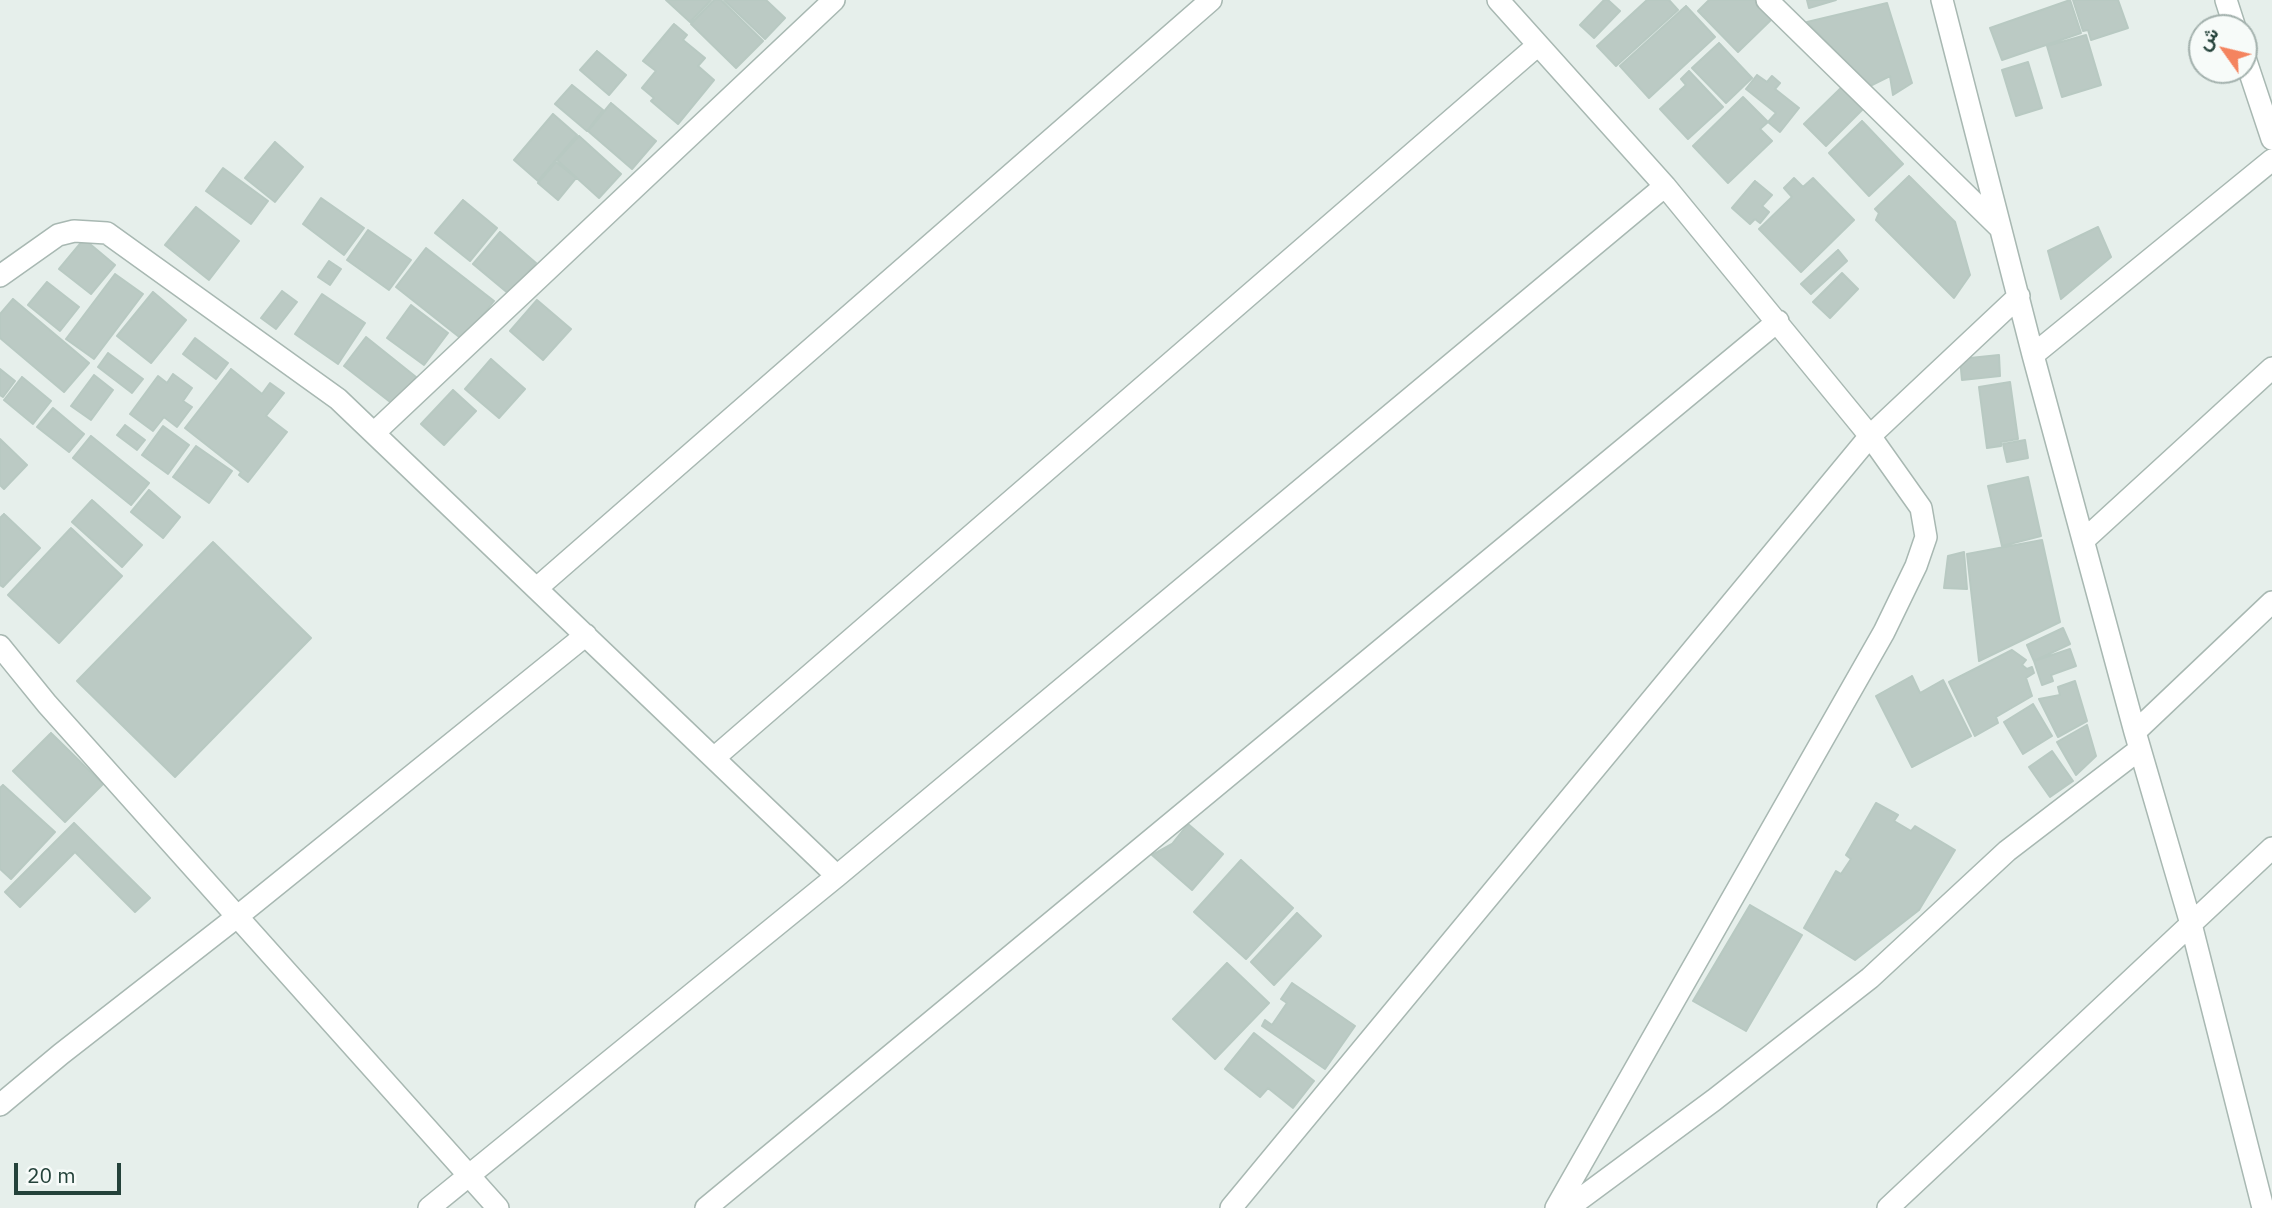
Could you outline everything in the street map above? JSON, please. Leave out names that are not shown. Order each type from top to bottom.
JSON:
[{"type":"street","points":[[374,433],[834,0]]},
{"type":"street","points":[[537,589],[1211,0]]},
{"type":"street","points":[[1498,0],[1665,186],[1870,436],[1921,508],[1926,537],[1916,566],[1884,632],[1556,1208]]},
{"type":"street","points":[[1767,0],[1784,10],[2001,230]]},
{"type":"street","points":[[1942,0],[2033,355],[2137,741],[2192,924],[2265,1197]]},
{"type":"street","points":[[715,758],[1538,45]]},
{"type":"street","points":[[2254,84],[2272,139]]},
{"type":"street","points":[[2033,355],[2272,160]]},
{"type":"street","points":[[429,1208],[837,876],[1665,186]]},
{"type":"street","points":[[0,276],[58,235],[74,231],[107,233],[338,399],[837,876]]},
{"type":"street","points":[[1231,1208],[1870,436],[2019,296]]},
{"type":"street","points":[[706,1208],[1777,321]]},
{"type":"street","points":[[2084,540],[2272,368]]},
{"type":"street","points":[[1569,1208],[1714,1100],[1870,978],[2007,851],[2137,741],[2272,601]]},
{"type":"street","points":[[0,1105],[586,635]]},
{"type":"street","points":[[0,646],[47,704],[498,1208]]},
{"type":"street","points":[[1888,1208],[2272,848]]},
{"type":"building","points":[[666,0],[711,0],[690,22]]},
{"type":"building","points":[[714,0],[721,0],[763,41],[736,68],[691,24]]},
{"type":"building","points":[[724,0],[766,0],[785,18],[765,39]]},
{"type":"building","points":[[1604,0],[1608,0],[1620,11],[1594,38],[1580,25]]},
{"type":"building","points":[[1647,0],[1669,0],[1678,10],[1616,66],[1597,46]]},
{"type":"building","points":[[1709,0],[1758,0],[1774,17],[1738,52],[1698,11]]},
{"type":"building","points":[[1807,0],[1836,0],[1809,8]]},
{"type":"building","points":[[2070,0],[2081,33],[2002,60],[1990,28]]},
{"type":"building","points":[[2073,0],[2118,0],[2128,28],[2091,40],[2088,30],[2083,31]]},
{"type":"building","points":[[1887,3],[1912,83],[1893,95],[1890,76],[1870,86],[1807,22]]},
{"type":"building","points":[[1686,6],[1715,37],[1649,98],[1620,66]]},
{"type":"building","points":[[674,24],[687,35],[683,40],[705,58],[698,66],[714,80],[678,124],[651,101],[654,98],[642,88],[656,71],[643,61]]},
{"type":"building","points":[[2086,35],[2101,85],[2062,97],[2047,46]]},
{"type":"building","points":[[1719,43],[1752,78],[1726,103],[1692,68]]},
{"type":"building","points":[[597,51],[626,75],[609,95],[580,70]]},
{"type":"building","points":[[2028,62],[2042,108],[2016,116],[2002,70]]},
{"type":"building","points":[[1689,71],[1723,107],[1688,139],[1660,109],[1686,85],[1681,79]]},
{"type":"building","points":[[1757,75],[1767,82],[1772,76],[1780,83],[1775,89],[1799,108],[1780,132],[1768,122],[1776,113],[1746,89]]},
{"type":"building","points":[[1845,84],[1866,106],[1826,146],[1804,124]]},
{"type":"building","points":[[572,85],[603,110],[587,131],[555,104]]},
{"type":"building","points":[[1743,97],[1768,122],[1760,129],[1772,141],[1728,183],[1693,146]]},
{"type":"building","points":[[611,103],[656,141],[632,169],[588,131]]},
{"type":"building","points":[[553,114],[577,135],[538,181],[514,160]]},
{"type":"building","points":[[1862,121],[1903,164],[1869,196],[1829,153]]},
{"type":"building","points":[[579,136],[621,174],[599,198],[557,160]]},
{"type":"building","points":[[275,142],[303,167],[275,202],[245,178]]},
{"type":"building","points":[[556,162],[576,178],[558,200],[538,183]]},
{"type":"building","points":[[223,168],[268,201],[251,224],[206,191]]},
{"type":"building","points":[[1909,176],[1955,222],[1970,275],[1954,298],[1876,220],[1879,213],[1875,209]]},
{"type":"building","points":[[1794,178],[1803,187],[1813,178],[1854,220],[1801,272],[1759,229],[1792,197],[1784,188]]},
{"type":"building","points":[[1755,181],[1772,195],[1762,206],[1769,212],[1760,223],[1755,219],[1750,224],[1732,208]]},
{"type":"building","points":[[321,198],[364,228],[344,255],[303,224]]},
{"type":"building","points":[[463,200],[497,228],[470,261],[435,233]]},
{"type":"building","points":[[196,207],[239,241],[209,280],[165,245]]},
{"type":"building","points":[[2098,227],[2111,257],[2061,299],[2048,251]]},
{"type":"building","points":[[368,230],[411,260],[389,290],[347,260]]},
{"type":"building","points":[[500,232],[536,263],[509,294],[473,264]]},
{"type":"building","points":[[84,239],[115,265],[91,294],[59,269]]},
{"type":"building","points":[[426,248],[494,301],[463,340],[396,287]]},
{"type":"building","points":[[1838,250],[1847,261],[1811,294],[1801,284]]},
{"type":"building","points":[[329,261],[341,269],[330,285],[318,277]]},
{"type":"building","points":[[1842,273],[1858,289],[1830,318],[1813,302]]},
{"type":"building","points":[[115,274],[143,294],[94,359],[66,339]]},
{"type":"building","points":[[47,282],[79,307],[60,331],[28,305]]},
{"type":"building","points":[[282,291],[297,302],[276,329],[261,318]]},
{"type":"building","points":[[153,292],[186,320],[151,363],[117,336]]},
{"type":"building","points":[[322,294],[365,323],[338,364],[295,334]]},
{"type":"building","points":[[13,299],[89,363],[64,392],[0,338],[0,314]]},
{"type":"building","points":[[537,300],[571,329],[543,360],[510,331]]},
{"type":"building","points":[[411,305],[448,333],[424,365],[387,338]]},
{"type":"building","points":[[366,337],[416,377],[394,405],[344,366]]},
{"type":"building","points":[[195,338],[228,363],[216,379],[183,354]]},
{"type":"building","points":[[108,353],[143,379],[132,393],[98,367]]},
{"type":"building","points":[[1999,355],[2000,376],[1962,380],[1960,359]]},
{"type":"building","points":[[491,359],[525,389],[499,418],[465,389]]},
{"type":"building","points":[[0,369],[15,381],[3,397],[0,395]]},
{"type":"building","points":[[231,369],[262,394],[270,383],[284,393],[266,416],[287,432],[248,482],[239,475],[241,472],[185,428]]},
{"type":"building","points":[[173,374],[192,388],[183,401],[192,407],[177,427],[164,417],[153,431],[130,414],[158,376],[167,383]]},
{"type":"building","points":[[94,375],[113,390],[91,420],[71,406]]},
{"type":"building","points":[[22,377],[51,401],[33,424],[4,400]]},
{"type":"building","points":[[2010,382],[2018,439],[1987,448],[1979,387]]},
{"type":"building","points":[[453,390],[476,411],[444,445],[421,424]]},
{"type":"building","points":[[53,408],[84,434],[69,452],[37,427]]},
{"type":"building","points":[[125,425],[145,440],[137,450],[117,435]]},
{"type":"building","points":[[163,426],[189,445],[168,474],[142,455]]},
{"type":"building","points":[[91,436],[149,483],[131,505],[73,458]]},
{"type":"building","points":[[0,439],[27,465],[4,489],[0,485]]},
{"type":"building","points":[[2025,440],[2028,458],[2007,462],[2003,444]]},
{"type":"building","points":[[196,446],[232,471],[209,503],[173,477]]},
{"type":"building","points":[[2028,477],[2041,536],[2002,546],[1988,486]]},
{"type":"building","points":[[149,490],[180,517],[163,538],[131,512]]},
{"type":"building","points":[[92,500],[142,545],[122,567],[72,522]]},
{"type":"building","points":[[4,514],[40,548],[3,587],[0,585],[0,518]]},
{"type":"building","points":[[71,528],[122,576],[59,643],[8,595]]},
{"type":"building","points":[[2042,540],[2060,622],[1979,661],[1967,554]]},
{"type":"building","points":[[213,542],[311,638],[175,777],[77,681]]},
{"type":"building","points":[[1964,552],[1967,589],[1944,588],[1948,556]]},
{"type":"building","points":[[2063,628],[2070,644],[2034,661],[2027,645]]},
{"type":"building","points":[[2070,649],[2076,666],[2051,675],[2053,681],[2042,685],[2034,661]]},
{"type":"building","points":[[2012,650],[2026,660],[2022,665],[2027,669],[2032,667],[2034,673],[2026,678],[2032,696],[1996,717],[1998,723],[1975,736],[1949,682]]},
{"type":"building","points":[[1912,676],[1920,693],[1943,680],[1971,736],[1912,767],[1876,696]]},
{"type":"building","points":[[2075,681],[2087,721],[2058,737],[2039,699],[2060,695],[2058,687]]},
{"type":"building","points":[[2033,704],[2052,736],[2023,754],[2004,722]]},
{"type":"building","points":[[2087,725],[2096,756],[2076,775],[2057,742]]},
{"type":"building","points":[[51,733],[103,784],[65,822],[13,771]]},
{"type":"building","points":[[2052,751],[2073,781],[2050,797],[2029,767]]},
{"type":"building","points":[[3,785],[55,832],[11,879],[0,869],[0,788]]},
{"type":"building","points":[[1876,803],[1898,815],[1894,821],[1911,831],[1915,826],[1955,850],[1919,910],[1855,960],[1804,928],[1836,871],[1841,874],[1851,859],[1846,855]]},
{"type":"building","points":[[74,823],[150,898],[135,912],[75,852],[20,907],[5,892]]},
{"type":"building","points":[[1188,824],[1223,854],[1192,890],[1152,855],[1172,844]]},
{"type":"building","points":[[1241,860],[1293,908],[1246,959],[1194,912]]},
{"type":"building","points":[[1750,905],[1802,935],[1746,1031],[1693,1001]]},
{"type":"building","points":[[1297,913],[1321,936],[1274,985],[1251,962]]},
{"type":"building","points":[[1227,963],[1269,1003],[1215,1059],[1173,1019]]},
{"type":"building","points":[[1292,983],[1355,1026],[1325,1069],[1262,1026],[1265,1020],[1272,1025],[1287,1003],[1281,999]]},
{"type":"building","points":[[1254,1033],[1314,1081],[1293,1108],[1268,1088],[1260,1097],[1225,1069]]}]
